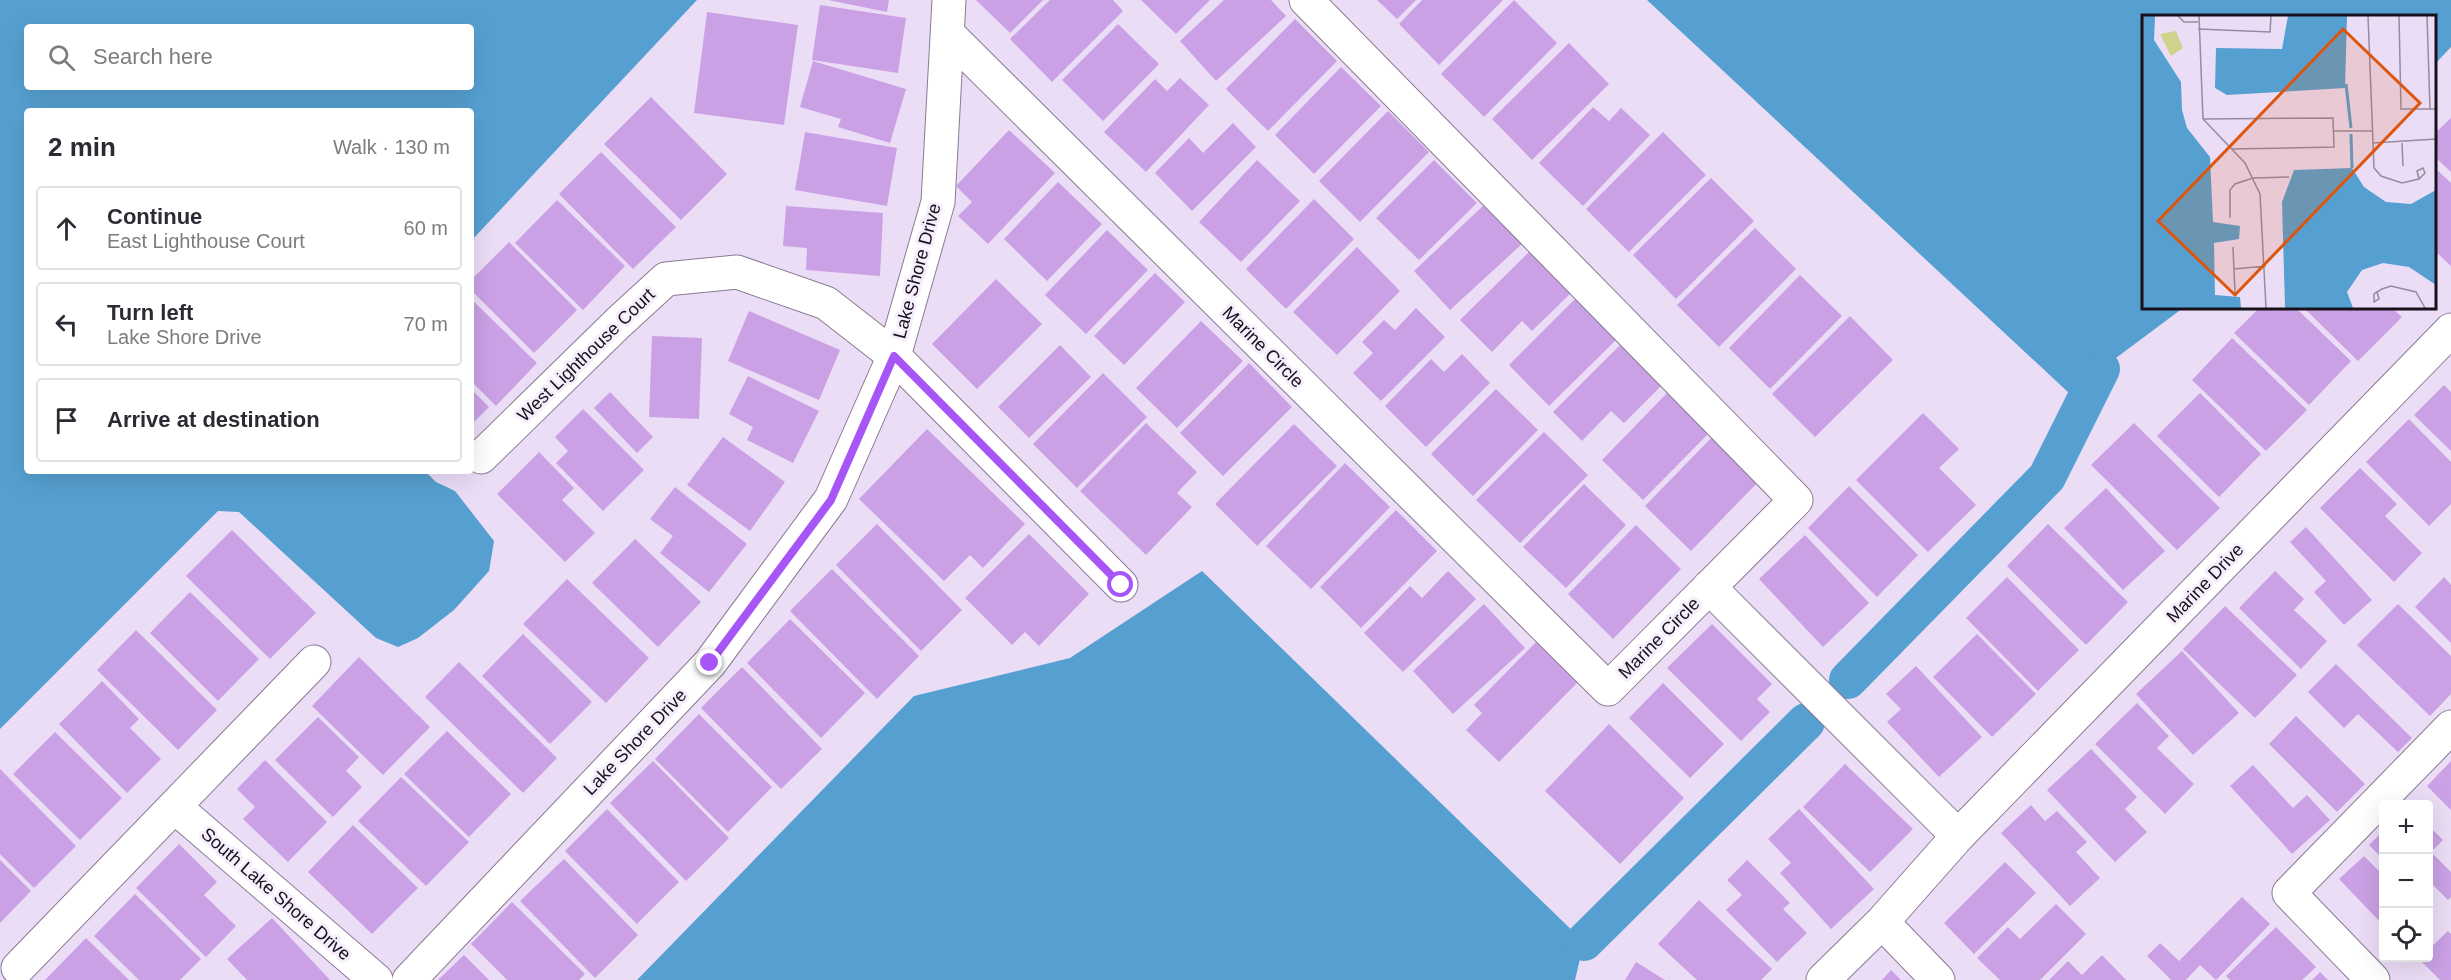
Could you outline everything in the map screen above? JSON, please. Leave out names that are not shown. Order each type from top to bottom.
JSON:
[{"type":"street","name":"Lake Shore Drive","points":[[409,980],[710,663],[831,500],[894,356],[938,202],[949,0]]},
{"type":"street","name":"Marine Circle","points":[[948,34],[1608,689],[1796,500],[1306,0]]},
{"type":"street","name":"West Lighthouse Court","points":[[481,457],[666,279],[737,272],[826,303],[894,356],[1121,585]]},
{"type":"street","name":"Marine Drive","points":[[1823,980],[1882,922],[1958,836],[2451,330]]},
{"type":"street","points":[[1709,587],[1958,836]]},
{"type":"street","points":[[18,968],[314,662]]},
{"type":"street","points":[[2373,980],[2289,893],[2451,727]]},
{"type":"street","name":"South Lake Shore Drive","points":[[175,807],[376,980]]},
{"type":"street","points":[[1882,922],[1938,980]]},
{"type":"water","points":[[0,0],[697,0],[474,238],[474,108],[24,108],[24,474],[428,474],[436,482],[455,491],[494,541],[489,571],[454,610],[418,638],[398,647],[376,638],[239,512],[218,511],[0,729]]},
{"type":"water","points":[[1647,0],[2451,0],[2451,47],[2436,63],[2436,15],[2142,15],[2142,309],[2182,309],[2069,393]]},
{"type":"water","points":[[1202,571],[1584,942],[1575,980],[637,980],[914,696],[1070,658]]},
{"type":"building","points":[[828,0],[889,0],[887,12]]},
{"type":"building","points":[[976,0],[1043,0],[1010,33]]},
{"type":"building","points":[[1050,0],[1113,0],[1123,11],[1052,82],[1010,39]]},
{"type":"building","points":[[1141,0],[1210,0],[1176,34]]},
{"type":"building","points":[[1224,0],[1271,0],[1286,16],[1216,81],[1180,41]]},
{"type":"building","points":[[1377,0],[1416,0],[1397,19]]},
{"type":"building","points":[[1422,0],[1503,0],[1439,65],[1399,24]]},
{"type":"building","points":[[1514,0],[1557,43],[1484,117],[1441,74]]},
{"type":"building","points":[[820,5],[906,18],[898,73],[812,60]]},
{"type":"building","points":[[707,12],[798,25],[784,125],[694,113]]},
{"type":"building","points":[[1295,19],[1337,61],[1268,131],[1226,89]]},
{"type":"building","points":[[1118,24],[1159,64],[1103,121],[1062,80]]},
{"type":"building","points":[[1569,43],[1609,84],[1532,160],[1492,119]]},
{"type":"building","points":[[813,61],[906,89],[890,143],[838,127],[841,119],[800,107]]},
{"type":"building","points":[[1341,67],[1381,106],[1314,174],[1275,135]]},
{"type":"building","points":[[1180,78],[1209,105],[1146,172],[1104,132],[1155,79],[1167,91]]},
{"type":"building","points":[[651,97],[727,174],[681,220],[604,144]]},
{"type":"building","points":[[1593,107],[1609,121],[1621,108],[1650,135],[1583,206],[1539,163]]},
{"type":"building","points":[[1388,111],[1429,152],[1360,222],[1319,181]]},
{"type":"building","points":[[2451,118],[2451,172],[2436,158],[2436,132]]},
{"type":"building","points":[[1233,123],[1256,147],[1192,211],[1155,173],[1189,138],[1203,153]]},
{"type":"building","points":[[1009,130],[1055,173],[988,244],[958,216],[972,202],[956,186]]},
{"type":"building","points":[[805,132],[897,148],[887,206],[795,190]]},
{"type":"building","points":[[1663,132],[1706,175],[1629,252],[1586,209]]},
{"type":"building","points":[[601,152],[676,227],[633,269],[559,194]]},
{"type":"building","points":[[1257,160],[1300,201],[1241,262],[1199,222]]},
{"type":"building","points":[[1434,160],[1477,203],[1419,260],[1376,218]]},
{"type":"building","points":[[2436,169],[2451,183],[2451,266],[2436,252]]},
{"type":"building","points":[[1711,178],[1754,221],[1676,299],[1633,255]]},
{"type":"building","points":[[1058,182],[1102,224],[1047,281],[1004,239]]},
{"type":"building","points":[[1314,199],[1354,239],[1286,309],[1246,269]]},
{"type":"building","points":[[557,200],[625,266],[583,310],[515,243]]},
{"type":"building","points":[[1485,204],[1522,244],[1450,310],[1414,271]]},
{"type":"building","points":[[786,206],[883,213],[880,276],[806,270],[807,248],[783,246]]},
{"type":"building","points":[[1755,228],[1796,269],[1719,347],[1677,305]]},
{"type":"building","points":[[1107,230],[1148,270],[1086,334],[1045,295]]},
{"type":"building","points":[[509,242],[577,310],[534,353],[474,293],[474,277]]},
{"type":"building","points":[[1357,247],[1400,291],[1337,355],[1293,312]]},
{"type":"building","points":[[1530,251],[1572,292],[1532,331],[1522,321],[1492,352],[1460,320]]},
{"type":"building","points":[[1155,273],[1185,302],[1124,365],[1094,336]]},
{"type":"building","points":[[1800,275],[1842,316],[1770,389],[1729,348]]},
{"type":"building","points":[[996,279],[1042,324],[977,389],[932,344]]},
{"type":"building","points":[[1577,297],[1617,339],[1549,406],[1509,365]]},
{"type":"building","points":[[474,302],[537,363],[496,406],[474,384]]},
{"type":"building","points":[[1416,308],[1445,337],[1381,401],[1353,373],[1373,353],[1362,342],[1384,320],[1395,330]]},
{"type":"building","points":[[2258,309],[2297,309],[2351,361],[2309,405],[2234,333]]},
{"type":"building","points":[[2305,309],[2393,309],[2402,317],[2358,361]]},
{"type":"building","points":[[749,311],[840,350],[819,400],[728,361]]},
{"type":"building","points":[[1850,316],[1893,360],[1815,437],[1772,394]]},
{"type":"building","points":[[1201,321],[1243,361],[1177,428],[1136,388]]},
{"type":"building","points":[[652,336],[702,338],[699,419],[649,417]]},
{"type":"building","points":[[2232,338],[2307,410],[2266,451],[2192,380]]},
{"type":"building","points":[[1621,344],[1662,385],[1624,423],[1611,411],[1582,441],[1553,412]]},
{"type":"building","points":[[1060,345],[1091,377],[1029,438],[998,407]]},
{"type":"building","points":[[1462,354],[1490,383],[1426,447],[1385,406],[1431,359],[1444,372]]},
{"type":"building","points":[[1249,363],[1292,407],[1223,476],[1180,433]]},
{"type":"building","points":[[1103,373],[1147,417],[1077,488],[1033,444]]},
{"type":"building","points":[[748,376],[819,411],[793,463],[747,440],[753,427],[729,414]]},
{"type":"building","points":[[2444,385],[2451,392],[2451,451],[2414,415]]},
{"type":"building","points":[[1496,389],[1538,430],[1473,496],[1431,454]]},
{"type":"building","points":[[1669,391],[1710,432],[1643,500],[1602,460]]},
{"type":"building","points":[[474,392],[489,407],[474,422]]},
{"type":"building","points":[[610,392],[653,437],[637,453],[594,408]]},
{"type":"building","points":[[2200,393],[2261,454],[2219,497],[2157,436]]},
{"type":"building","points":[[583,409],[644,470],[603,511],[556,463],[568,451],[555,437]]},
{"type":"building","points":[[1923,413],[1959,449],[1939,468],[1976,505],[1928,552],[1856,480]]},
{"type":"building","points":[[2409,419],[2451,462],[2451,504],[2429,526],[2366,462]]},
{"type":"building","points":[[1146,423],[1197,472],[1177,493],[1192,507],[1146,555],[1080,491]]},
{"type":"building","points":[[2134,423],[2220,508],[2177,550],[2091,465]]},
{"type":"building","points":[[1294,424],[1337,466],[1257,546],[1215,504]]},
{"type":"building","points":[[927,429],[1025,524],[983,568],[970,555],[944,581],[859,499]]},
{"type":"building","points":[[1544,432],[1588,475],[1520,543],[1476,500]]},
{"type":"building","points":[[1714,435],[1760,480],[1691,551],[1645,506]]},
{"type":"building","points":[[723,437],[785,482],[750,531],[687,485]]},
{"type":"building","points":[[539,452],[574,488],[562,500],[595,533],[565,562],[497,494]]},
{"type":"building","points":[[1345,463],[1390,507],[1311,589],[1266,546]]},
{"type":"building","points":[[2360,468],[2397,504],[2385,516],[2422,553],[2394,582],[2320,508]]},
{"type":"building","points":[[1584,484],[1626,525],[1566,588],[1523,547]]},
{"type":"building","points":[[1849,486],[1918,555],[1877,597],[1808,528]]},
{"type":"building","points":[[675,487],[747,544],[709,592],[660,553],[673,536],[650,519]]},
{"type":"building","points":[[2106,488],[2165,551],[2123,590],[2064,528]]},
{"type":"building","points":[[1396,510],[1437,551],[1361,628],[1320,587]]},
{"type":"building","points":[[877,524],[962,610],[921,651],[836,565]]},
{"type":"building","points":[[2048,524],[2128,602],[2086,645],[2007,566]]},
{"type":"building","points":[[1636,525],[1681,569],[1613,639],[1568,594]]},
{"type":"building","points":[[2306,527],[2372,600],[2344,625],[2314,592],[2326,581],[2290,542]]},
{"type":"building","points":[[232,530],[316,613],[270,659],[186,576]]},
{"type":"building","points":[[1029,534],[1089,594],[1039,646],[1025,632],[1012,645],[965,598]]},
{"type":"building","points":[[1805,535],[1869,603],[1823,647],[1759,579]]},
{"type":"building","points":[[635,539],[701,602],[658,647],[592,583]]},
{"type":"building","points":[[832,569],[919,656],[877,699],[790,611]]},
{"type":"building","points":[[1448,571],[1476,599],[1403,672],[1364,633],[1410,586],[1422,598]]},
{"type":"building","points":[[2275,571],[2304,599],[2294,610],[2327,641],[2301,669],[2239,608]]},
{"type":"building","points":[[2007,577],[2079,650],[2038,691],[1966,618]]},
{"type":"building","points":[[2444,577],[2451,585],[2451,643],[2415,607]]},
{"type":"building","points":[[567,579],[649,658],[606,703],[523,624]]},
{"type":"building","points":[[190,592],[259,659],[218,701],[150,633]]},
{"type":"building","points":[[1484,604],[1525,648],[1453,714],[1413,671]]},
{"type":"building","points":[[2398,604],[2451,656],[2451,694],[2430,716],[2357,645]]},
{"type":"building","points":[[2225,606],[2297,675],[2255,718],[2183,649]]},
{"type":"building","points":[[790,619],[865,693],[821,738],[747,663]]},
{"type":"building","points":[[1712,624],[1772,684],[1757,699],[1770,712],[1741,741],[1667,668]]},
{"type":"building","points":[[136,630],[217,710],[178,750],[97,670]]},
{"type":"building","points":[[523,634],[592,702],[550,744],[482,676]]},
{"type":"building","points":[[1977,634],[2036,694],[1992,737],[1933,677]]},
{"type":"building","points":[[1538,640],[1579,681],[1499,762],[1466,730],[1482,713],[1474,705]]},
{"type":"building","points":[[2182,651],[2239,713],[2193,755],[2136,694]]},
{"type":"building","points":[[359,657],[430,727],[383,775],[312,706]]},
{"type":"building","points":[[459,662],[557,758],[523,793],[425,697]]},
{"type":"building","points":[[2336,664],[2412,738],[2398,752],[2358,714],[2344,728],[2308,692]]},
{"type":"building","points":[[1916,666],[1982,737],[1939,777],[1887,722],[1901,709],[1886,694]]},
{"type":"building","points":[[742,667],[822,749],[781,789],[701,708]]},
{"type":"building","points":[[102,681],[139,719],[130,728],[161,759],[127,793],[59,724]]},
{"type":"building","points":[[1663,683],[1724,744],[1690,778],[1629,718]]},
{"type":"building","points":[[2137,703],[2169,736],[2157,748],[2194,784],[2165,814],[2095,744]]},
{"type":"building","points":[[699,714],[772,787],[728,832],[655,759]]},
{"type":"building","points":[[2296,716],[2365,784],[2337,812],[2269,744]]},
{"type":"building","points":[[318,717],[359,757],[346,771],[362,787],[333,817],[275,760]]},
{"type":"building","points":[[1609,724],[1684,798],[1620,864],[1545,791]]},
{"type":"building","points":[[447,731],[511,794],[469,837],[404,774]]},
{"type":"building","points":[[55,732],[122,798],[80,840],[13,774]]},
{"type":"building","points":[[2091,749],[2137,797],[2125,809],[2147,832],[2115,862],[2047,790]]},
{"type":"building","points":[[265,760],[327,822],[288,862],[243,819],[255,807],[237,789]]},
{"type":"building","points":[[653,761],[729,838],[686,881],[610,803]]},
{"type":"building","points":[[2451,761],[2451,810],[2427,786]]},
{"type":"building","points":[[1845,764],[1913,829],[1870,872],[1803,807]]},
{"type":"building","points":[[2253,765],[2293,808],[2307,795],[2330,820],[2292,854],[2230,786]]},
{"type":"building","points":[[0,769],[76,846],[34,888],[0,854]]},
{"type":"building","points":[[401,777],[469,842],[426,886],[358,821]]},
{"type":"building","points":[[2031,805],[2045,821],[2057,811],[2087,842],[2076,852],[2100,878],[2070,906],[2001,833]]},
{"type":"building","points":[[607,809],[679,882],[637,924],[565,851]]},
{"type":"building","points":[[1799,809],[1874,889],[1831,929],[1780,873],[1791,863],[1768,839]]},
{"type":"building","points":[[353,825],[418,888],[372,934],[308,872]]},
{"type":"building","points":[[2433,830],[2443,840],[2433,850]]},
{"type":"building","points":[[2379,835],[2379,855],[2369,845]]},
{"type":"building","points":[[179,844],[217,882],[204,895],[236,926],[206,957],[136,888]]},
{"type":"building","points":[[2433,854],[2451,872],[2451,897],[2448,900],[2433,885]]},
{"type":"building","points":[[2364,856],[2379,871],[2379,921],[2339,879]]},
{"type":"building","points":[[564,859],[638,935],[595,978],[520,901]]},
{"type":"building","points":[[0,860],[31,891],[0,923]]},
{"type":"building","points":[[1747,860],[1790,903],[1783,909],[1807,933],[1777,962],[1726,910],[1742,895],[1727,880]]},
{"type":"building","points":[[2005,862],[2036,893],[1974,954],[1944,923]]},
{"type":"building","points":[[135,894],[201,959],[180,980],[139,980],[94,936]]},
{"type":"building","points":[[2242,897],[2270,924],[2216,980],[2200,965],[2186,980],[2171,980],[2147,956],[2160,943],[2179,961]]},
{"type":"building","points":[[1699,900],[1772,969],[1761,980],[1697,980],[1658,944]]},
{"type":"building","points":[[512,902],[585,974],[579,980],[507,980],[471,944]]},
{"type":"building","points":[[2056,904],[2086,934],[2040,980],[2000,980],[1977,958],[2008,927],[2020,939]]},
{"type":"building","points":[[272,918],[330,980],[247,980],[227,959]]},
{"type":"building","points":[[2276,927],[2316,967],[2302,980],[2230,980],[2226,976]]},
{"type":"building","points":[[2448,931],[2451,934],[2451,980],[2440,980],[2422,962],[2433,962],[2433,945]]},
{"type":"building","points":[[86,938],[129,980],[45,980]]},
{"type":"building","points":[[464,955],[489,980],[438,980]]},
{"type":"building","points":[[2102,955],[2126,980],[2049,980],[2068,961],[2082,975]]},
{"type":"building","points":[[1636,962],[1665,980],[1625,980]]},
{"type":"building","points":[[1891,970],[1901,980],[1882,980]]},
{"type":"building","points":[[2320,972],[2328,980],[2312,980]]},
{"type":"waterway","points":[[1848,680],[2047,477],[2101,369]]},
{"type":"waterway","points":[[1584,942],[1806,722]]},
{"type":"route","points":[[710,663],[831,500],[894,356],[1121,585]]}]
